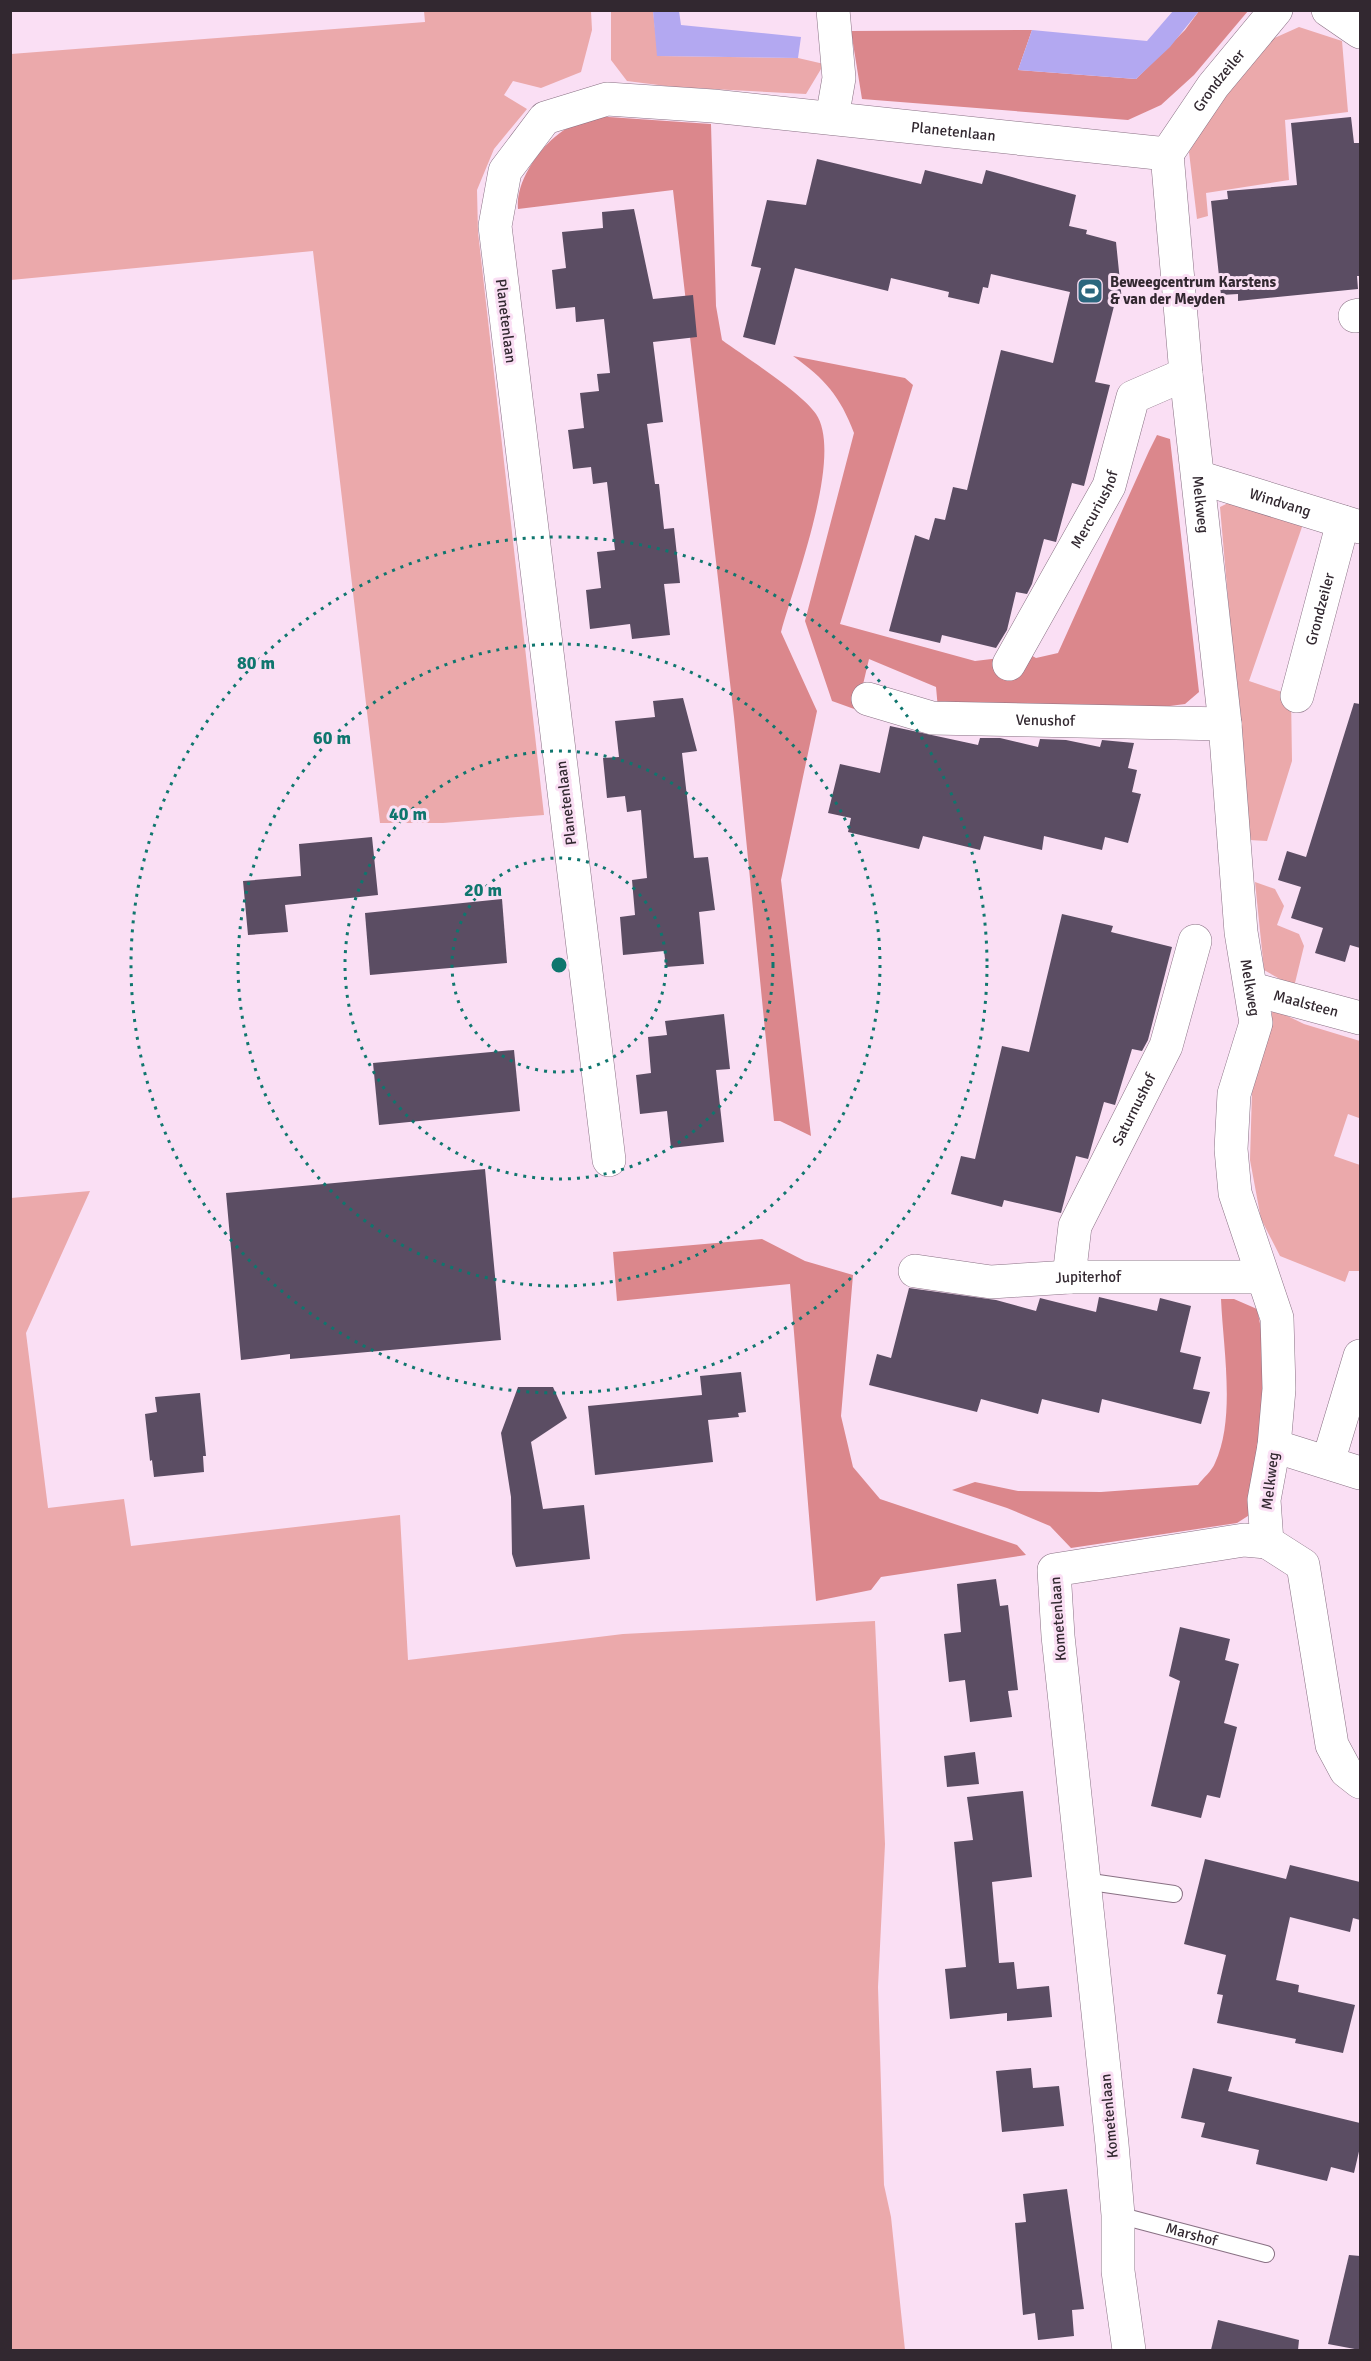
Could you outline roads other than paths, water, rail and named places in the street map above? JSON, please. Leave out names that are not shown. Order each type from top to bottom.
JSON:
[{"type":"street","points":[[832,118],[838,78],[833,10]]},
{"type":"street","name":"Grondzeiler","points":[[1167,154],[1213,86],[1276,10]]},
{"type":"street","points":[[1328,10],[1360,32]]},
{"type":"street","name":"Planetenlaan","points":[[609,1160],[495,226],[505,171],[545,118],[607,99],[713,105],[1167,154]]},
{"type":"street","name":"Melkweg","points":[[1167,154],[1186,374],[1225,724],[1241,932],[1256,1023],[1234,1094],[1231,1149],[1235,1193],[1277,1318],[1279,1389],[1274,1446],[1264,1500],[1267,1542]]},
{"type":"street","name":"Mercuriushof","points":[[1010,664],[1109,486],[1133,397],[1186,374]]},
{"type":"street","name":"Windvang","points":[[1198,477],[1352,525]]},
{"type":"street","name":"Grondzeiler","points":[[1297,696],[1352,525]]},
{"type":"street","name":"Venushof","points":[[868,699],[932,718],[1225,724]]},
{"type":"street","name":"Saturnushof","points":[[1069,1277],[1075,1226],[1166,1046],[1195,940]]},
{"type":"street","name":"Maalsteen","points":[[1252,989],[1360,1018]]},
{"type":"street","name":"Jupiterhof","points":[[915,1271],[991,1282],[1069,1277],[1263,1277]]},
{"type":"street","points":[[1328,1462],[1360,1356]]},
{"type":"street","points":[[1274,1446],[1360,1473]]},
{"type":"street","name":"Kometenlaan","points":[[1129,2350],[1118,2271],[1118,2215],[1054,1570],[1244,1540],[1267,1542]]},
{"type":"street","points":[[1267,1542],[1303,1565],[1332,1745],[1346,1771],[1360,1782]]},
{"type":"lane","points":[[1084,1881],[1174,1894]]},
{"type":"lane","name":"Marshof","points":[[1118,2215],[1266,2254]]},
{"type":"place","name":"Beweegcentrum Karstens & van der Meyden","points":[[1090,291]]}]
